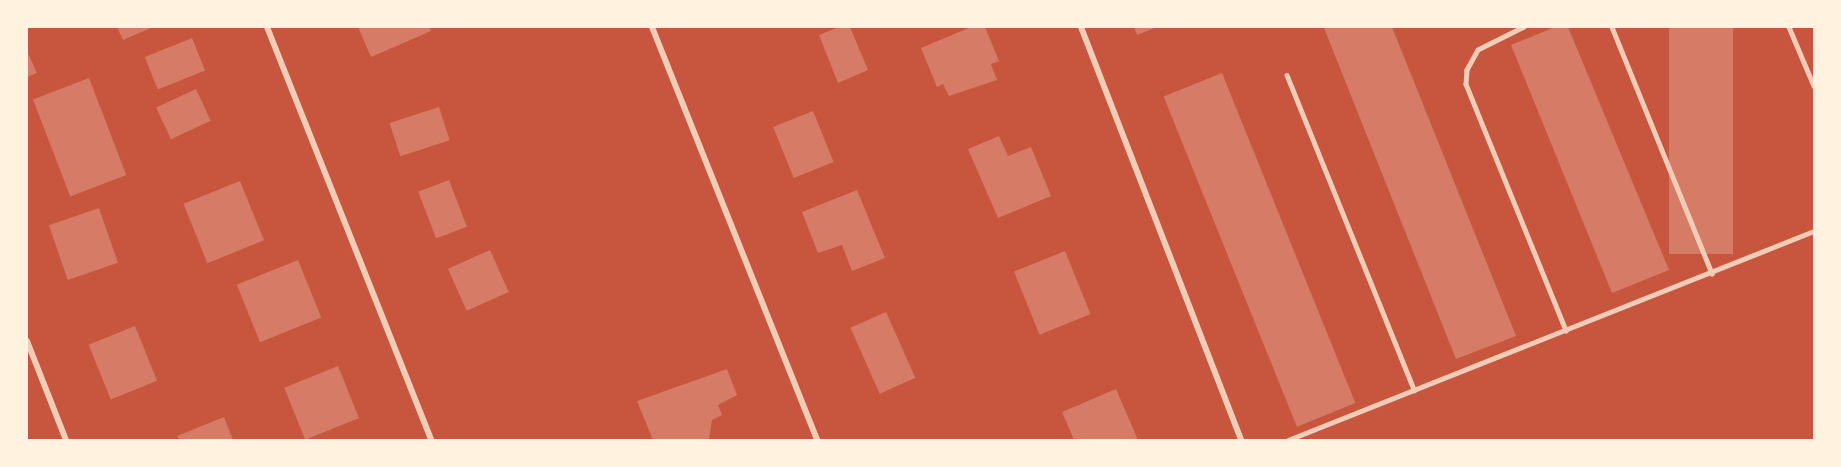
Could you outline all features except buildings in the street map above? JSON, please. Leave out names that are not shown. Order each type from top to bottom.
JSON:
[{"type":"street","points":[[267,27],[431,440]]},
{"type":"street","points":[[652,27],[817,440]]},
{"type":"street","points":[[1081,27],[1241,440]]},
{"type":"street","points":[[27,341],[66,440]]},
{"type":"lane","points":[[1524,27],[1478,50],[1467,70],[1466,84],[1566,330]]},
{"type":"lane","points":[[1612,27],[1712,273]]},
{"type":"lane","points":[[1789,27],[1814,86]]},
{"type":"lane","points":[[1287,75],[1414,390]]},
{"type":"lane","points":[[1288,440],[1814,231]]}]
